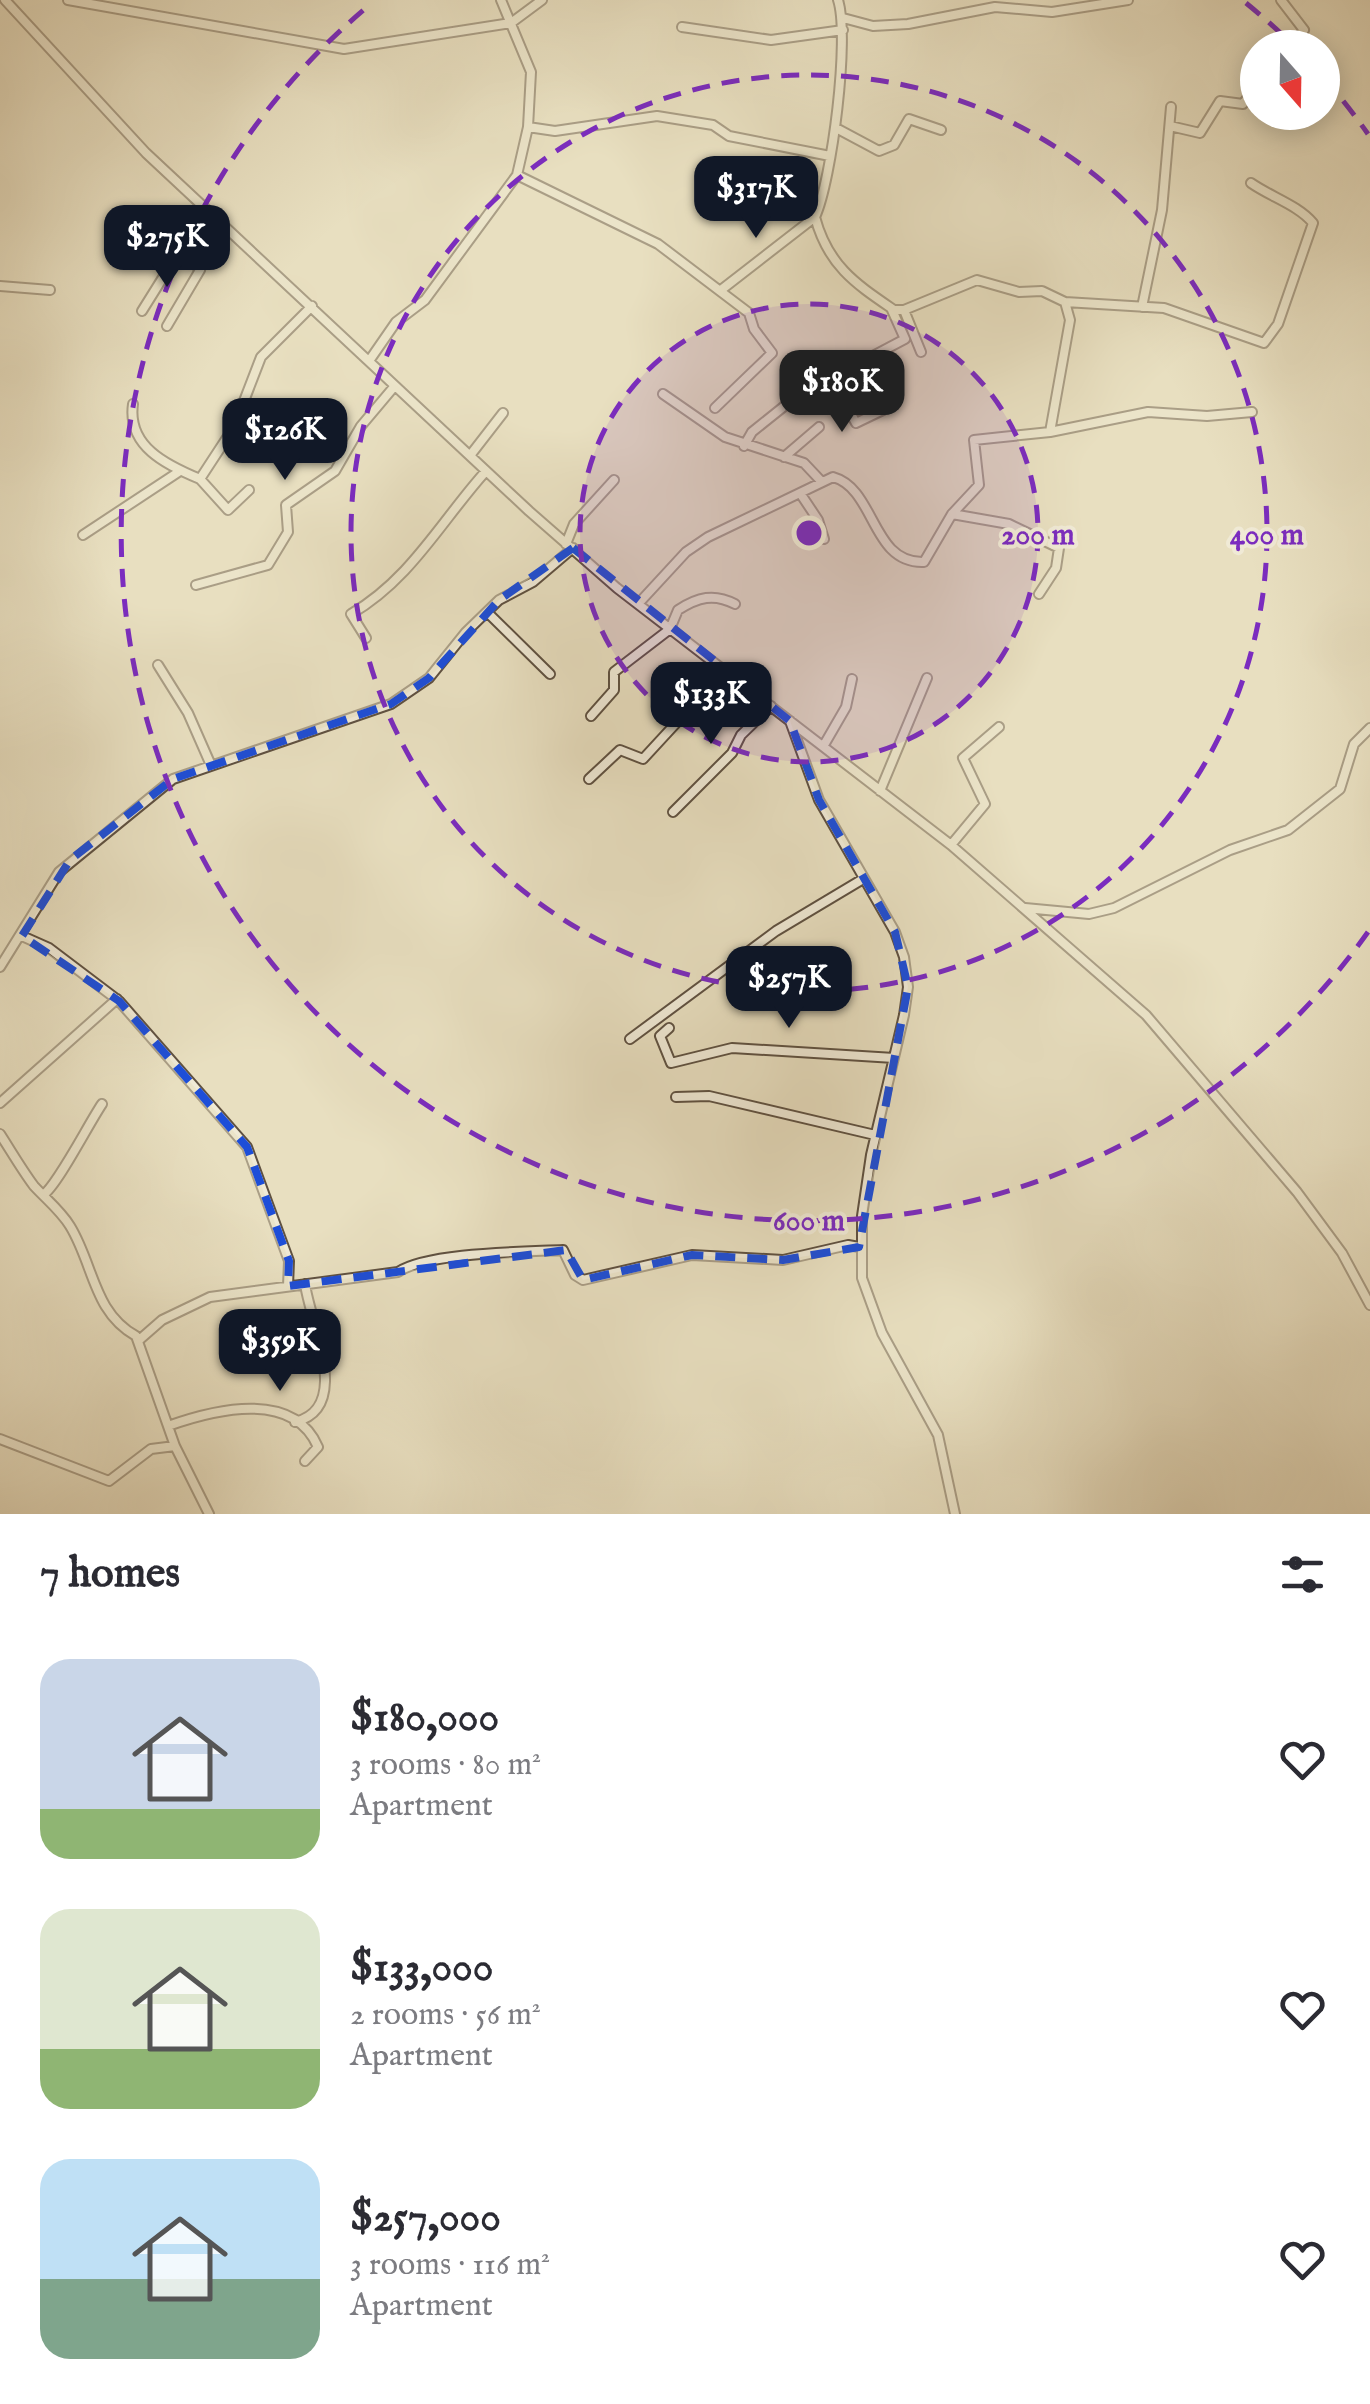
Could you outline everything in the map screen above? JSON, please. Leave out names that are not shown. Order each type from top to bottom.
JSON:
[{"type":"street","points":[[4,0],[146,154],[223,222],[394,388],[472,453],[486,471],[570,546],[670,630],[726,669],[951,846],[1026,908],[1174,1044],[1297,1192],[1342,1253],[1370,1306]]},
{"type":"street","points":[[68,0],[344,48],[510,22],[542,0]]},
{"type":"street","points":[[369,361],[396,322],[425,300],[517,175],[528,127],[531,72],[501,0]]},
{"type":"street","points":[[722,290],[816,217],[836,128],[844,30],[838,0]]},
{"type":"street","points":[[843,18],[873,26],[908,24],[995,7],[1052,12],[1128,0]]},
{"type":"street","points":[[1281,0],[1304,30]]},
{"type":"street","points":[[682,28],[771,40],[844,30]]},
{"type":"street","points":[[1170,126],[1200,133],[1220,101],[1240,104]]},
{"type":"street","points":[[1142,307],[1162,210],[1171,107]]},
{"type":"street","points":[[528,127],[556,131],[656,116],[713,126],[728,136],[830,156]]},
{"type":"street","points":[[836,128],[880,151],[894,145],[909,119],[941,130]]},
{"type":"street","points":[[517,175],[658,244],[749,314],[754,330],[772,353],[715,408]]},
{"type":"street","points":[[888,306],[904,310],[977,280],[1019,292],[1042,292],[1065,302],[1142,307],[1204,320],[1264,343],[1278,324],[1312,223],[1302,211],[1278,202],[1251,183]]},
{"type":"street","points":[[744,446],[768,418],[830,377],[867,363],[905,339],[898,316],[878,294],[848,280],[816,217]]},
{"type":"street","points":[[142,311],[162,274],[223,222]]},
{"type":"street","points":[[167,326],[200,270],[184,252]]},
{"type":"street","points":[[0,286],[50,290]]},
{"type":"street","points":[[1050,432],[1070,320],[1065,302]]},
{"type":"street","points":[[200,480],[234,427],[261,356],[312,306]]},
{"type":"street","points":[[904,310],[921,352]]},
{"type":"street","points":[[830,377],[856,422],[883,410]]},
{"type":"street","points":[[196,585],[268,565],[288,532],[286,504],[335,471],[362,426],[394,388]]},
{"type":"street","points":[[662,394],[744,446],[804,463],[820,481]]},
{"type":"street","points":[[133,404],[130,424],[135,434],[180,470],[200,480],[228,510],[250,490]]},
{"type":"street","points":[[638,604],[697,544],[820,481],[833,477],[856,489],[879,537],[916,563],[932,556],[952,514],[979,485],[974,440],[1050,432],[1148,412],[1207,416],[1252,412]]},
{"type":"street","points":[[472,453],[503,413]]},
{"type":"street","points":[[234,427],[304,434]]},
{"type":"street","points":[[784,458],[819,428]]},
{"type":"street","points":[[82,535],[180,470]]},
{"type":"street","points":[[366,638],[351,614],[373,602],[433,542],[453,508],[486,471]]},
{"type":"street","points":[[0,967],[42,897],[70,860],[99,835],[129,819],[173,778],[391,704],[429,678],[486,612],[533,582],[570,546],[574,524],[614,480]]},
{"type":"street","points":[[800,493],[818,520],[824,540]]},
{"type":"street","points":[[952,514],[1009,524],[1059,548],[1056,568],[1040,594]]},
{"type":"street","points":[[592,716],[614,690],[614,672],[670,630],[678,610],[696,599],[721,596],[735,604]]},
{"type":"street","points":[[486,612],[550,674]]},
{"type":"street","points":[[158,665],[188,712],[210,763]]},
{"type":"street","points":[[589,779],[620,750],[643,760],[726,669]]},
{"type":"street","points":[[880,791],[927,678]]},
{"type":"street","points":[[824,745],[846,707],[852,679]]},
{"type":"street","points":[[672,812],[732,754],[741,734],[770,706]]},
{"type":"street","points":[[790,721],[818,800],[896,932],[904,957],[908,988],[875,1136],[860,1247],[866,1299],[938,1436],[956,1514]]},
{"type":"street","points":[[951,846],[985,804],[963,758],[1000,727]]},
{"type":"street","points":[[1026,908],[1089,914],[1114,908],[1230,850],[1288,830],[1340,788],[1354,744],[1370,728]]},
{"type":"street","points":[[630,1040],[776,932],[863,878]]},
{"type":"street","points":[[22,936],[48,948],[117,1000],[247,1147],[289,1261],[288,1286]]},
{"type":"street","points":[[0,1103],[117,1000]]},
{"type":"street","points":[[669,1028],[660,1036],[670,1063],[732,1048],[894,1058]]},
{"type":"street","points":[[676,1097],[710,1096],[875,1136]]},
{"type":"street","points":[[43,1195],[54,1188],[62,1165],[102,1104]]},
{"type":"street","points":[[0,1134],[43,1195],[68,1222],[83,1249],[103,1306],[138,1341],[175,1446],[209,1514]]},
{"type":"street","points":[[138,1341],[162,1320],[210,1297],[398,1272],[409,1265],[483,1255],[563,1250],[575,1275],[584,1280],[692,1255],[783,1260],[848,1245],[860,1247]]},
{"type":"street","points":[[296,1422],[307,1419],[326,1394],[326,1368],[306,1284]]},
{"type":"street","points":[[168,1426],[222,1412],[261,1408],[296,1422],[318,1447],[306,1461]]},
{"type":"street","points":[[0,1439],[108,1481],[152,1449],[175,1446]]},
{"type":"highlighted area","points":[[573,548],[790,721],[819,800],[895,932],[908,987],[859,1247],[783,1260],[692,1255],[583,1280],[566,1250],[288,1286],[289,1261],[247,1147],[119,1001],[22,936],[70,860],[173,779],[391,704],[429,678],[499,600]]}]
